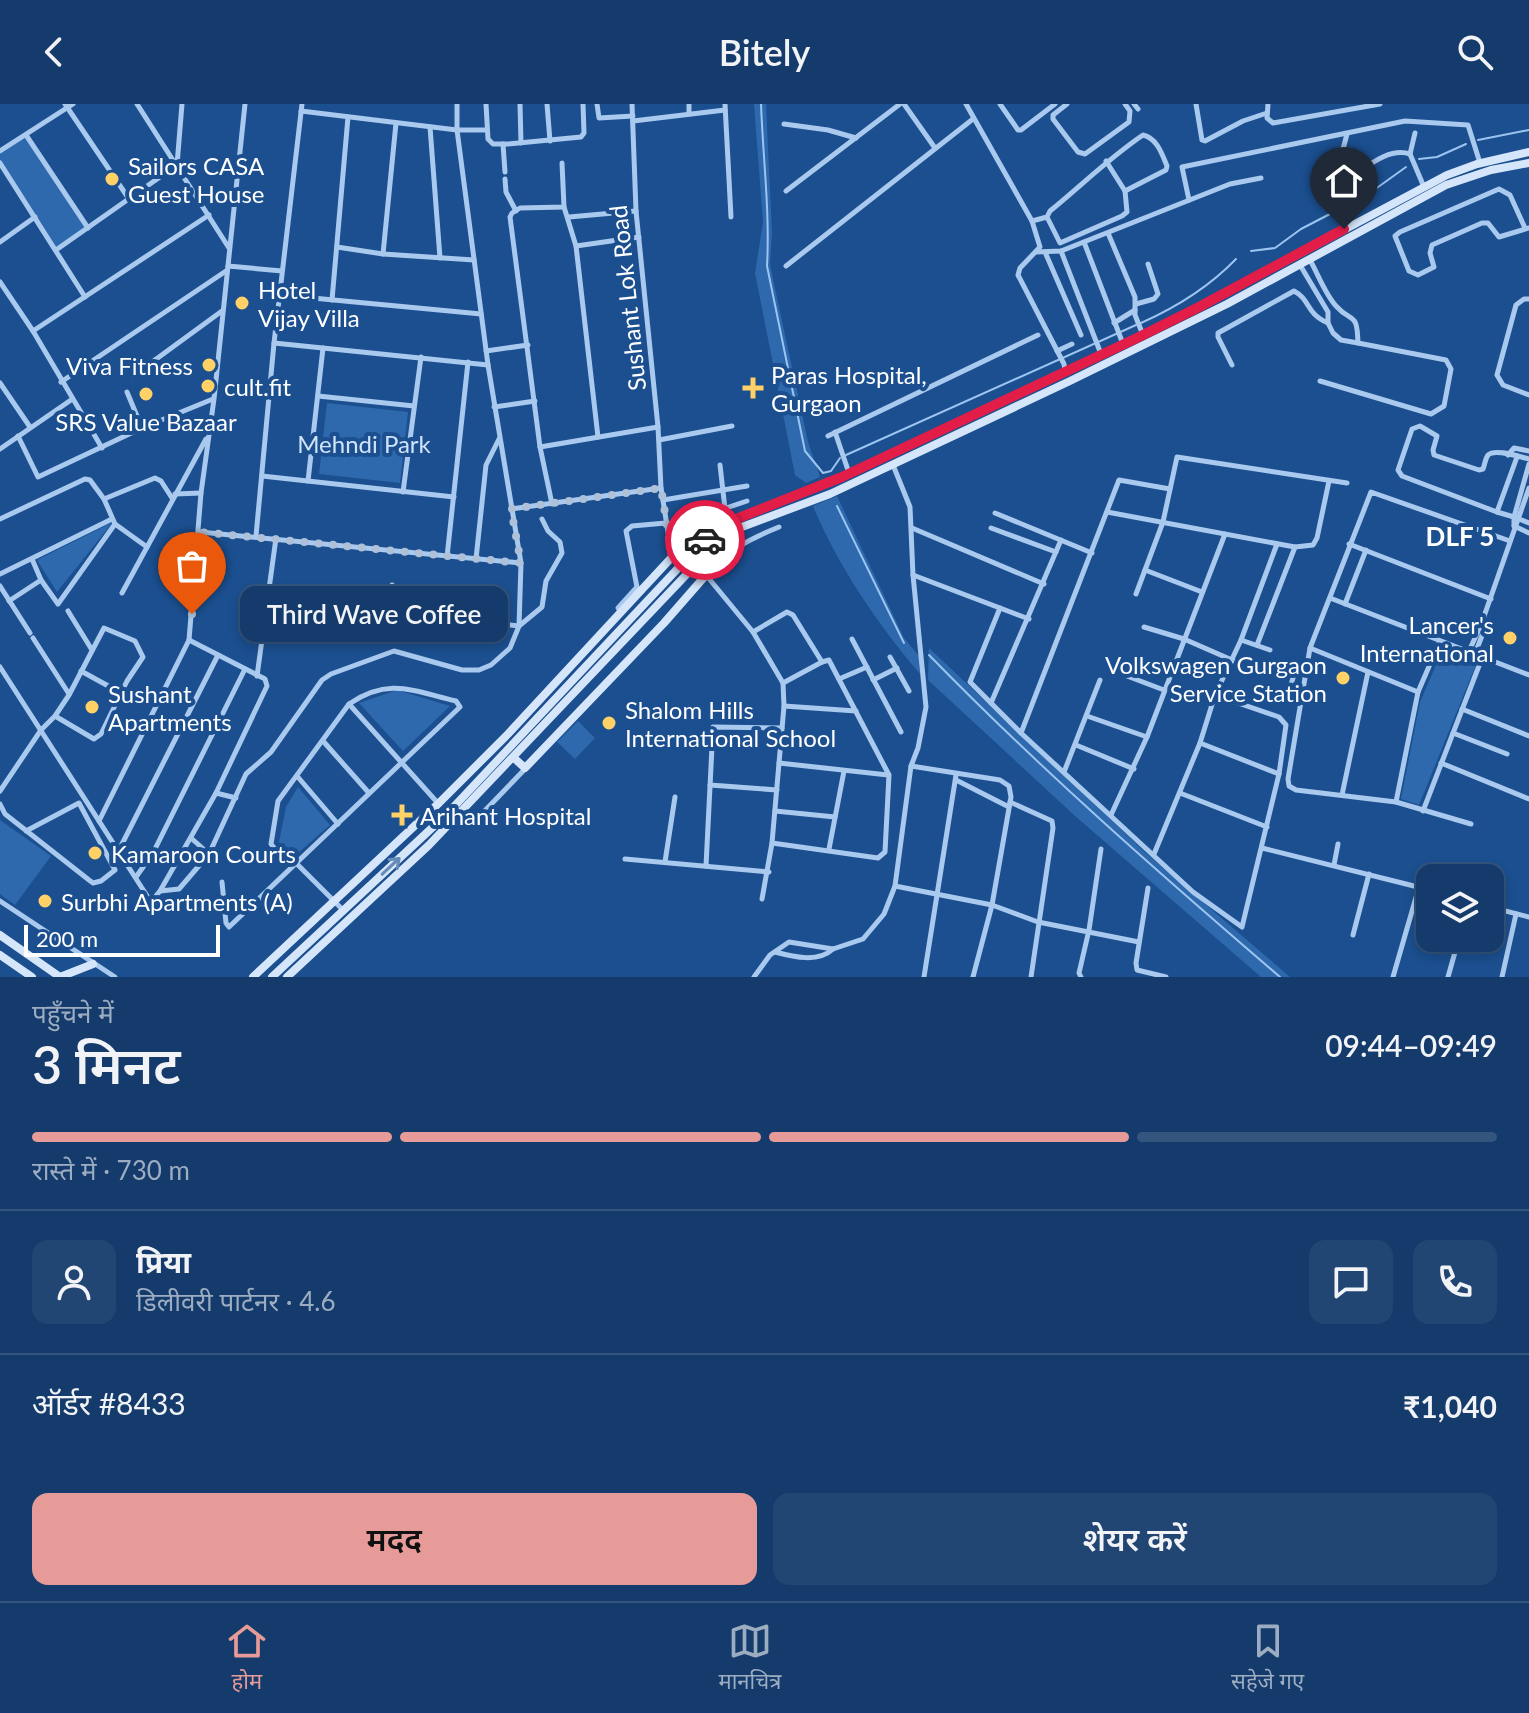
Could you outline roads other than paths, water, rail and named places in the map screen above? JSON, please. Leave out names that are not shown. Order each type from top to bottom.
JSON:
[{"type":"main road","points":[[291,974],[429,845],[514,758],[719,527],[849,474],[1100,350],[1118,333],[1141,330],[1199,307],[1424,187],[1480,163],[1529,152]]},
{"type":"main road","points":[[272,977],[448,813],[686,566],[726,533],[830,494],[1087,373],[1310,260],[1446,185],[1491,170],[1529,163]]},
{"type":"main road","points":[[253,977],[508,734],[672,557],[705,576],[525,768],[514,758]]},
{"type":"main road","points":[[0,935],[60,977],[93,964]]},
{"type":"main road","points":[[0,955],[32,977]]},
{"type":"street","points":[[137,104],[229,248]]},
{"type":"street","points":[[177,165],[182,104]]},
{"type":"street","points":[[99,821],[189,640],[201,493],[245,104]]},
{"type":"street","points":[[160,891],[179,889],[209,854],[246,774],[271,752],[315,689],[331,674],[394,651],[462,670],[479,670],[491,665],[510,648],[519,626],[521,563],[486,351],[457,130],[457,104]]},
{"type":"street","points":[[486,104],[490,142],[503,144],[581,137],[585,124],[583,104]]},
{"type":"street","points":[[520,104],[521,143]]},
{"type":"street","points":[[547,104],[550,141]]},
{"type":"street","points":[[597,104],[599,118],[633,119],[725,107],[731,217]]},
{"type":"street","name":"Sushant Lok Road","points":[[632,104],[636,211],[658,427],[661,488],[672,557]]},
{"type":"street","points":[[689,104],[689,114]]},
{"type":"street","points":[[786,191],[902,104],[935,148]]},
{"type":"street","points":[[966,104],[1040,240],[1040,247],[1020,268],[1018,275],[1064,368]]},
{"type":"street","points":[[1000,104],[1021,130],[1055,104]]},
{"type":"street","points":[[1067,104],[1053,115],[1053,119],[1078,152],[1085,154],[1129,122],[1130,111],[1125,104]]},
{"type":"street","points":[[1196,104],[1202,140],[1205,141],[1243,121],[1267,113]]},
{"type":"street","points":[[1268,104],[1267,118],[1273,123],[1380,104]]},
{"type":"street","points":[[0,151],[69,105],[129,199]]},
{"type":"street","points":[[256,536],[301,108],[396,123],[487,130]]},
{"type":"street","points":[[332,300],[348,117]]},
{"type":"street","points":[[786,266],[973,119]]},
{"type":"street","points":[[1189,200],[1182,167],[1405,121],[1468,125],[1480,163]]},
{"type":"street","points":[[383,254],[396,123]]},
{"type":"street","points":[[784,124],[828,130],[856,138]]},
{"type":"street","points":[[430,127],[440,258]]},
{"type":"street","points":[[1415,133],[1410,154],[1424,187]]},
{"type":"street","points":[[1338,168],[1347,134]]},
{"type":"street","points":[[26,135],[88,228]]},
{"type":"street","points":[[1032,221],[1047,217],[1050,211],[1098,173],[1106,161],[1143,135],[1150,136],[1167,166],[1166,170],[1125,191]]},
{"type":"street","points":[[503,144],[505,172]]},
{"type":"street","points":[[1348,179],[1390,153],[1401,150],[1410,154]]},
{"type":"street","points":[[1047,217],[1060,243],[1127,212],[1125,191],[1106,161]]},
{"type":"street","points":[[0,163],[85,297]]},
{"type":"street","points":[[562,163],[564,207],[576,246],[598,437]]},
{"type":"street","points":[[56,250],[177,165]]},
{"type":"street","points":[[1035,252],[1061,251],[1230,184],[1261,178]]},
{"type":"street","points":[[505,179],[506,192],[516,211]]},
{"type":"street","points":[[1499,189],[1510,195],[1527,228],[1499,237],[1488,223],[1482,223],[1432,245],[1430,253],[1434,267],[1418,275],[1409,271],[1395,236],[1499,189]]},
{"type":"street","points":[[552,504],[540,447],[510,217],[520,208],[564,207]]},
{"type":"street","points":[[569,217],[636,211]]},
{"type":"street","points":[[33,331],[209,215]]},
{"type":"street","points":[[0,242],[35,217]]},
{"type":"street","points":[[1108,233],[1141,330]]},
{"type":"street","points":[[576,246],[639,237]]},
{"type":"street","points":[[1084,242],[1118,333]]},
{"type":"street","points":[[337,247],[383,254],[474,260]]},
{"type":"street","points":[[1045,251],[1081,335]]},
{"type":"street","points":[[1061,251],[1100,350]]},
{"type":"street","points":[[1310,260],[1337,307],[1356,322],[1358,343]]},
{"type":"street","points":[[1118,333],[1136,309],[1158,294],[1148,264]]},
{"type":"street","points":[[1300,265],[1328,312],[1328,323]]},
{"type":"street","points":[[61,382],[227,268],[282,271]]},
{"type":"street","points":[[1312,285],[1321,279]]},
{"type":"street","points":[[0,282],[33,331],[102,448]]},
{"type":"street","points":[[1232,365],[1218,333],[1294,291],[1300,293],[1314,317],[1328,323],[1341,340],[1446,360],[1451,369],[1444,406],[1431,414],[1320,381]]},
{"type":"street","points":[[281,295],[481,314]]},
{"type":"street","points":[[1529,299],[1516,305],[1497,375],[1503,385],[1529,395]]},
{"type":"street","points":[[1328,312],[1337,307]]},
{"type":"street","points":[[133,376],[222,311]]},
{"type":"street","points":[[828,436],[1038,335]]},
{"type":"street","points":[[274,343],[488,365]]},
{"type":"street","points":[[1058,353],[1072,344]]},
{"type":"street","points":[[486,351],[528,345]]},
{"type":"street","points":[[308,481],[323,348]]},
{"type":"street","points":[[403,492],[421,357]]},
{"type":"street","points":[[447,557],[468,362]]},
{"type":"street","points":[[1,387],[30,427]]},
{"type":"street","points":[[127,392],[142,428]]},
{"type":"street","points":[[318,396],[414,406]]},
{"type":"street","points":[[0,449],[72,399]]},
{"type":"street","points":[[18,436],[38,477],[142,428],[214,399]]},
{"type":"street","points":[[494,407],[535,401]]},
{"type":"street","points":[[659,440],[732,426]]},
{"type":"street","points":[[1472,652],[1476,632],[1491,599],[1510,541],[1516,518],[1529,462],[1490,453],[1483,469],[1479,470],[1434,455],[1437,436],[1420,426],[1415,427],[1398,470],[1402,476],[1497,512],[1516,518],[1529,523]]},
{"type":"street","points":[[540,447],[658,427]]},
{"type":"street","points":[[835,432],[849,474]]},
{"type":"street","points":[[122,593],[207,437]]},
{"type":"street","points":[[476,559],[486,465],[499,438]]},
{"type":"street","points":[[1508,455],[1514,448],[1529,451]]},
{"type":"street","points":[[1136,594],[1163,522],[1177,457],[1347,483]]},
{"type":"street","points":[[1497,512],[1517,457]]},
{"type":"street","points":[[720,465],[725,509]]},
{"type":"street","points":[[774,952],[820,957],[863,939],[884,914],[895,886],[911,766],[926,707],[913,575],[910,507],[893,465]]},
{"type":"street","points":[[262,476],[454,497]]},
{"type":"street","points":[[104,499],[155,478],[174,496]]},
{"type":"street","points":[[0,519],[85,479],[93,482],[114,521],[147,547]]},
{"type":"street","points":[[1021,733],[1119,480],[1170,489]]},
{"type":"street","points":[[1107,512],[1295,547],[1313,545],[1329,481]]},
{"type":"street","points":[[663,500],[747,486]]},
{"type":"street","points":[[511,509],[661,488]]},
{"type":"street","points":[[1516,518],[1529,488]]},
{"type":"street","points":[[1471,824],[1396,802],[1296,790],[1289,786],[1301,697],[1310,648],[1371,492],[1510,541]]},
{"type":"street","points":[[174,496],[201,493]]},
{"type":"street","points":[[672,557],[711,517],[747,501]]},
{"type":"street","points":[[995,513],[1092,553]]},
{"type":"street","points":[[268,598],[519,626],[542,607],[546,581],[562,553],[560,542],[548,531],[542,519]]},
{"type":"street","points":[[0,574],[114,521]]},
{"type":"street","points":[[32,559],[41,580],[58,604],[114,521]]},
{"type":"street","points":[[621,612],[618,608],[620,603],[637,587],[626,531],[632,526],[666,523]]},
{"type":"street","points":[[1514,526],[1529,533]]},
{"type":"street","points":[[762,899],[772,843],[784,706],[783,683],[753,632],[705,576],[730,550],[779,527]]},
{"type":"street","points":[[912,528],[1044,584]]},
{"type":"street","points":[[991,528],[1056,552]]},
{"type":"street","points":[[200,532],[521,563]]},
{"type":"street","points":[[1111,815],[1147,737],[1225,534]]},
{"type":"street","points":[[257,676],[276,538]]},
{"type":"street","points":[[991,703],[1061,540]]},
{"type":"street","points":[[1154,854],[1277,544]]},
{"type":"street","points":[[1349,544],[1491,599]]},
{"type":"street","points":[[1257,645],[1295,547]]},
{"type":"street","points":[[1345,604],[1366,550]]},
{"type":"street","points":[[1145,570],[1202,592]]},
{"type":"street","points":[[913,575],[1029,619]]},
{"type":"street","points":[[9,601],[41,580]]},
{"type":"street","points":[[389,613],[392,585]]},
{"type":"street","points":[[0,586],[69,695]]},
{"type":"street","points":[[1330,598],[1529,675]]},
{"type":"street","points":[[1000,608],[970,682],[1193,892],[1242,927],[1279,774],[1286,725],[1283,720],[1215,695]]},
{"type":"street","points":[[68,611],[92,650]]},
{"type":"street","points":[[753,632],[787,612],[793,615],[822,662]]},
{"type":"street","points":[[1144,627],[1184,639],[1264,674]]},
{"type":"street","points":[[0,791],[69,695],[104,628],[135,641],[143,657],[101,734],[94,739],[55,716]]},
{"type":"street","points":[[852,639],[901,732]]},
{"type":"street","points":[[0,668],[151,902],[216,793],[267,686],[265,679],[189,640]]},
{"type":"street","points":[[1241,640],[1270,650]]},
{"type":"street","points":[[1396,802],[1418,692],[1440,641]]},
{"type":"street","points":[[1310,648],[1418,692]]},
{"type":"street","points":[[119,850],[219,655]]},
{"type":"street","points":[[890,657],[909,691]]},
{"type":"street","points":[[1423,811],[1482,658]]},
{"type":"street","points":[[772,843],[878,858],[885,852],[889,775],[829,660],[783,683]]},
{"type":"street","points":[[1301,697],[1289,691],[1297,665],[1308,667]]},
{"type":"street","points":[[839,679],[867,667]]},
{"type":"street","points":[[873,680],[897,668]]},
{"type":"street","points":[[136,877],[153,853],[245,669]]},
{"type":"street","points":[[81,671],[121,693]]},
{"type":"street","points":[[1342,795],[1368,672]]},
{"type":"street","points":[[1127,676],[1164,690]]},
{"type":"street","points":[[1064,773],[1100,680]]},
{"type":"street","points":[[222,882],[229,927],[297,864],[401,761],[460,707],[459,704],[394,686],[349,704],[278,801],[271,844],[278,853],[297,864],[344,911]]},
{"type":"street","points":[[349,704],[448,813]]},
{"type":"street","points":[[784,706],[856,711]]},
{"type":"street","points":[[1462,709],[1529,736]]},
{"type":"street","points":[[1087,716],[1147,737]]},
{"type":"street","points":[[706,866],[713,727],[782,728]]},
{"type":"street","points":[[1453,733],[1507,754]]},
{"type":"street","points":[[323,741],[369,793]]},
{"type":"street","points":[[1200,743],[1279,774]]},
{"type":"street","points":[[1076,745],[1134,769]]},
{"type":"street","points":[[779,763],[889,775]]},
{"type":"street","points":[[1441,763],[1529,799]]},
{"type":"street","points":[[911,766],[956,777],[1000,780],[1009,786],[1010,805],[992,905],[973,977]]},
{"type":"street","points":[[473,823],[525,768]]},
{"type":"street","points":[[829,849],[844,771]]},
{"type":"street","points":[[297,776],[338,824]]},
{"type":"street","points":[[956,777],[1010,805],[1052,821],[1031,977]]},
{"type":"street","points":[[924,977],[956,777]]},
{"type":"street","points":[[710,785],[777,790]]},
{"type":"street","points":[[216,793],[236,798]]},
{"type":"street","points":[[1180,793],[1267,827]]},
{"type":"street","points":[[665,862],[675,797]]},
{"type":"street","points":[[0,804],[3,815],[93,883],[115,870],[79,803],[26,831]]},
{"type":"street","points":[[775,811],[835,817]]},
{"type":"street","points":[[191,838],[209,854]]},
{"type":"street","points":[[1334,865],[1338,844]]},
{"type":"street","points":[[1262,848],[1416,886]]},
{"type":"street","points":[[1081,977],[1079,973],[1101,849]]},
{"type":"street","points":[[625,859],[769,872]]},
{"type":"street","points":[[1353,935],[1369,874]]},
{"type":"street","points":[[895,886],[992,905],[1038,922],[1139,942]]},
{"type":"street","points":[[1135,977],[1148,888]]},
{"type":"street","points":[[1393,977],[1416,897]]},
{"type":"street","points":[[0,901],[115,977]]},
{"type":"street","points":[[1504,911],[1529,917]]},
{"type":"street","points":[[1502,977],[1516,914]]},
{"type":"street","points":[[754,977],[774,952],[789,942],[833,949]]},
{"type":"street","points":[[1448,977],[1455,952]]},
{"type":"street","points":[[1137,970],[1166,977]]},
{"type":"waterway","points":[[761,104],[767,266],[805,451],[823,473],[831,471],[840,458]]},
{"type":"waterway","points":[[1478,140],[1529,130]]},
{"type":"waterway","points":[[1419,159],[1437,157],[1466,144]]},
{"type":"waterway","points":[[1367,195],[1406,167]]},
{"type":"waterway","points":[[1251,251],[1275,248],[1301,229],[1353,202]]},
{"type":"waterway","points":[[1141,323],[1192,296],[1236,259]]},
{"type":"waterway","points":[[846,455],[1136,325]]},
{"type":"waterway","points":[[837,506],[904,643]]},
{"type":"waterway","points":[[929,655],[1101,820],[1280,977]]},
{"type":"place","name":"Sailors CASA Guest House","points":[[112,179]]},
{"type":"place","name":"Hotel Vijay Villa","points":[[242,303]]},
{"type":"place","name":"Viva Fitness","points":[[209,365]]},
{"type":"place","name":"cult.fit","points":[[208,386]]},
{"type":"place","name":"Paras Hospital, Gurgaon","points":[[753,388]]},
{"type":"place","name":"SRS Value Bazaar","points":[[146,394]]},
{"type":"place","name":"Third Wave Coffee","points":[[192,614]]},
{"type":"place","name":"Lancer's International","points":[[1510,638]]},
{"type":"place","name":"Volkswagen Gurgaon Service Station","points":[[1343,678]]},
{"type":"place","name":"Sushant Apartments","points":[[92,707]]},
{"type":"place","name":"Shalom Hills International School","points":[[609,723]]},
{"type":"place","name":"Arihant Hospital","points":[[402,815]]},
{"type":"place","name":"Kamaroon Courts","points":[[95,853]]},
{"type":"place","name":"Surbhi Apartments (A)","points":[[45,901]]},
{"type":"district","name":"DLF 5","points":[[1460,536]]},
{"type":"park label","name":"Mehndi Park","points":[[364,443]]}]
